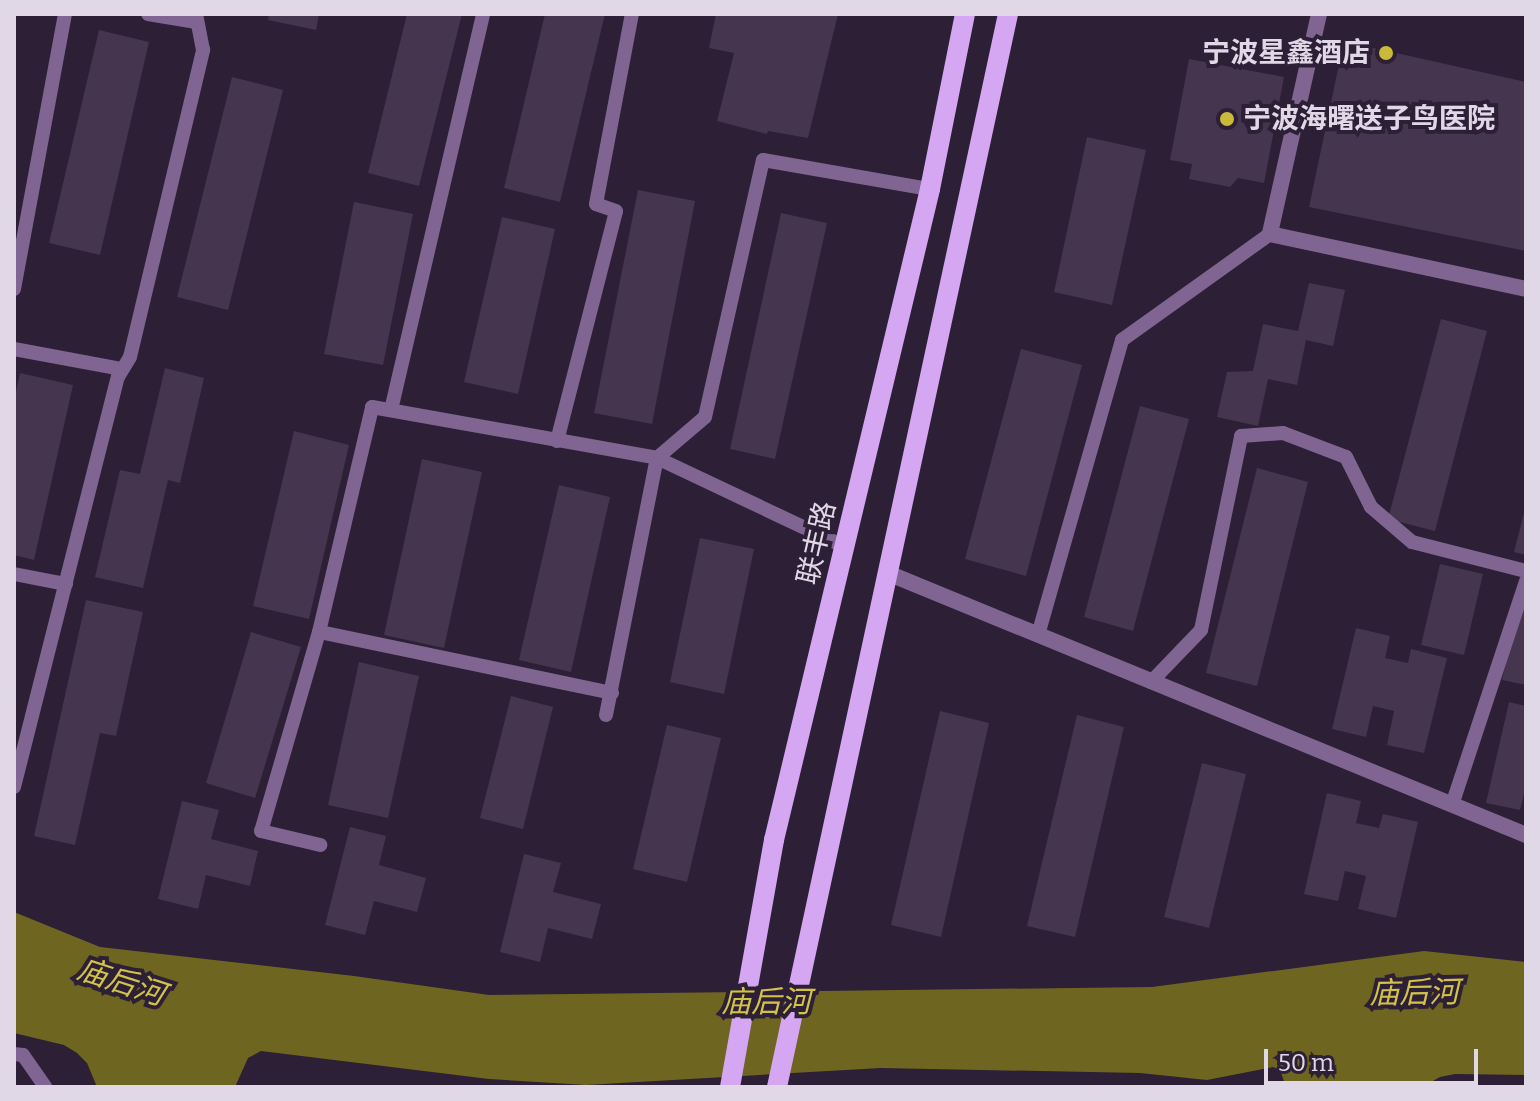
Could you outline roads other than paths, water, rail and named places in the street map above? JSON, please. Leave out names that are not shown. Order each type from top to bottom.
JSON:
[{"type":"main road","name":"联丰路","points":[[730,1087],[774,840],[930,189],[965,14]]},
{"type":"main road","points":[[777,1087],[890,574],[1008,14]]},
{"type":"street","points":[[1319,14],[1270,234],[1526,289]]},
{"type":"street","points":[[890,574],[1526,835]]},
{"type":"lane","points":[[14,289],[65,14]]},
{"type":"lane","points":[[14,787],[122,369],[130,357],[203,50],[196,18],[148,14]]},
{"type":"lane","points":[[391,410],[483,14]]},
{"type":"lane","points":[[557,441],[616,211],[596,204],[632,14]]},
{"type":"lane","points":[[606,715],[657,458],[705,417],[763,160],[930,189]]},
{"type":"lane","points":[[1038,635],[1122,340],[1270,234]]},
{"type":"lane","points":[[14,349],[122,369]]},
{"type":"lane","points":[[320,845],[261,831],[319,632],[372,407],[657,458],[845,547]]},
{"type":"lane","points":[[1151,682],[1201,630],[1241,436],[1283,433],[1346,457],[1371,507],[1412,542],[1526,571]]},
{"type":"lane","points":[[14,574],[66,584]]},
{"type":"lane","points":[[1452,805],[1526,581]]},
{"type":"lane","points":[[319,632],[612,693]]},
{"type":"lane","points":[[14,1054],[23,1055],[45,1087]]},
{"type":"water","name":"庙后河","points":[[14,912],[100,947],[489,995],[1152,987],[1424,951],[1526,962],[1526,1075],[1455,1074],[1440,1077],[1422,1087],[1286,1087],[1280,1070],[1273,1067],[1207,1080],[1140,1073],[881,1068],[586,1085],[489,1079],[261,1051],[248,1058],[235,1087],[97,1087],[87,1063],[77,1053],[64,1045],[14,1033]]},
{"type":"place","name":"宁波星鑫酒店","points":[[1386,53]]},
{"type":"place","name":"宁波海曙送子鸟医院","points":[[1227,119]]}]
